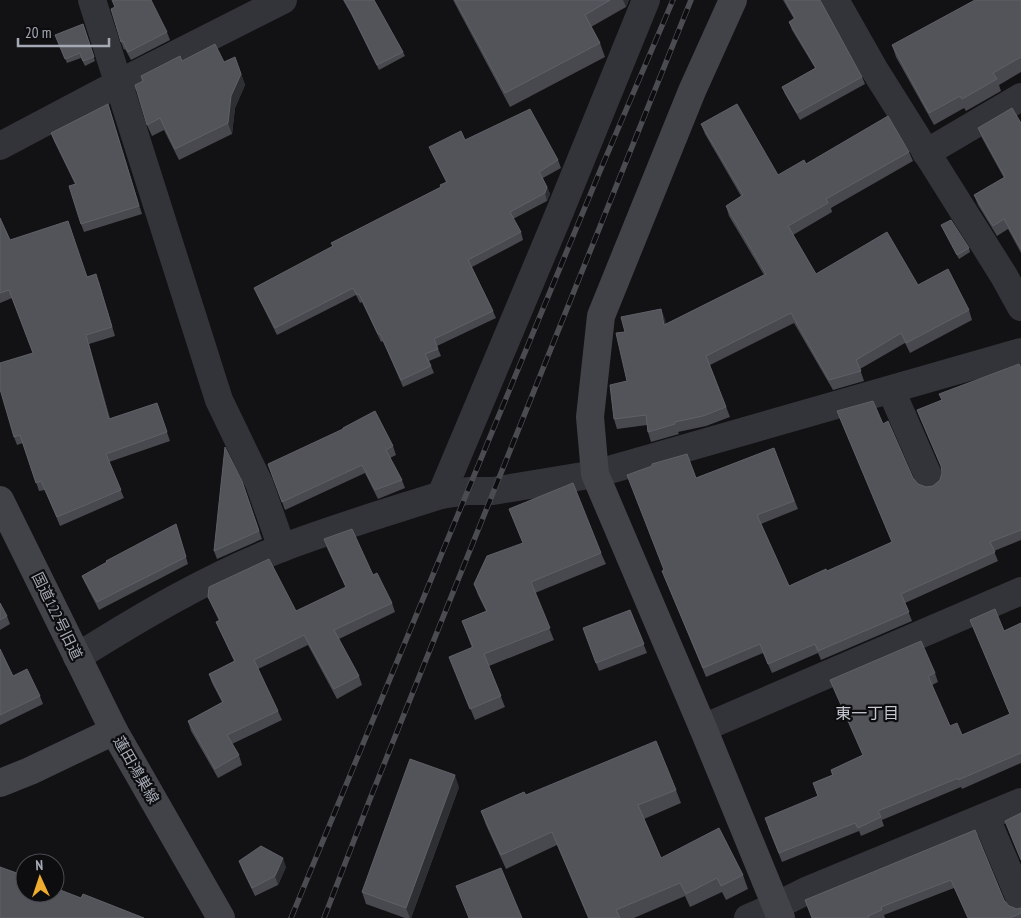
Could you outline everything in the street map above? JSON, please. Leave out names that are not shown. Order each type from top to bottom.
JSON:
[{"type":"street","points":[[92,0],[219,400],[259,483],[282,548]]},
{"type":"street","points":[[0,146],[283,0]]},
{"type":"street","points":[[441,495],[646,0]]},
{"type":"street","points":[[733,0],[692,91],[601,316],[590,417],[595,474],[779,912]]},
{"type":"street","points":[[835,0],[874,69],[1004,276],[1021,307]]},
{"type":"street","points":[[926,153],[1021,97]]},
{"type":"street","points":[[77,658],[118,632],[198,587],[282,548],[441,495],[468,491],[493,491],[595,474],[1021,352]]},
{"type":"street","points":[[891,390],[930,480]]},
{"type":"street","name":"国道122号旧道","points":[[0,500],[114,731]]},
{"type":"street","points":[[703,728],[1021,591]]},
{"type":"street","name":"蓮田鴻巣線","points":[[0,783],[30,771],[114,731],[221,918]]},
{"type":"street","points":[[748,918],[779,912],[806,891],[1021,802]]},
{"type":"street","points":[[986,818],[1021,901]]},
{"type":"building","points":[[112,0],[151,0],[167,32],[128,52],[123,41],[121,42],[111,9],[115,7]]},
{"type":"building","points":[[344,0],[374,0],[403,52],[377,65]]},
{"type":"building","points":[[455,0],[610,0],[585,15],[600,43],[505,93]]},
{"type":"building","points":[[785,0],[820,0],[862,77],[797,113],[782,87],[816,68],[789,22],[795,18]]},
{"type":"building","points":[[975,0],[1021,0],[1021,57],[993,73],[997,79],[962,99],[960,96],[929,113],[892,45]]},
{"type":"building","points":[[83,24],[94,57],[83,61],[80,53],[65,59],[55,35]]},
{"type":"building","points":[[215,44],[224,62],[235,57],[241,74],[231,96],[228,123],[175,149],[160,118],[147,125],[135,85],[143,81],[141,76],[180,56],[182,61]]},
{"type":"building","points":[[108,104],[139,206],[81,224],[69,186],[76,184],[51,133]]},
{"type":"building","points":[[737,104],[778,175],[804,160],[806,164],[888,116],[909,152],[826,199],[828,203],[788,226],[816,274],[887,232],[918,285],[948,269],[969,310],[906,343],[901,333],[856,360],[861,371],[829,380],[791,313],[706,356],[726,407],[703,416],[675,422],[675,424],[648,432],[646,415],[614,419],[610,385],[627,381],[616,333],[625,332],[621,317],[661,309],[664,325],[766,274],[726,206],[743,195],[701,124]]},
{"type":"building","points":[[1012,108],[1021,123],[1021,249],[1004,219],[993,226],[974,195],[1005,177],[978,128]]},
{"type":"building","points":[[530,109],[558,160],[539,172],[547,187],[545,193],[510,212],[521,232],[468,260],[493,311],[434,339],[438,349],[425,354],[431,366],[401,380],[380,334],[378,334],[359,294],[357,295],[353,288],[275,328],[254,288],[333,246],[331,243],[441,187],[440,185],[447,182],[429,147],[461,131],[465,140]]},
{"type":"building","points":[[0,218],[10,240],[68,221],[87,277],[96,274],[112,327],[86,335],[109,419],[157,403],[167,432],[106,454],[121,490],[57,517],[41,481],[36,483],[20,435],[14,437],[0,389],[0,363],[33,353],[9,290],[0,293]]},
{"type":"building","points":[[951,220],[969,248],[957,255],[941,225]]},
{"type":"building","points":[[1019,364],[1021,368],[1021,530],[990,542],[995,552],[901,594],[909,612],[818,651],[815,644],[768,664],[760,644],[703,668],[662,571],[664,570],[627,475],[652,466],[652,464],[687,454],[696,478],[774,448],[794,501],[757,515],[789,586],[892,542],[837,411],[873,401],[883,424],[888,421],[913,478],[918,484],[926,487],[933,486],[940,480],[941,466],[917,410],[942,400],[939,394]]},
{"type":"building","points":[[375,411],[393,446],[386,450],[402,480],[375,490],[362,465],[282,502],[268,464],[343,429]]},
{"type":"building","points":[[225,447],[242,481],[259,531],[214,551]]},
{"type":"building","points":[[573,483],[601,553],[531,582],[550,628],[484,654],[501,696],[470,709],[449,657],[473,647],[462,621],[487,611],[474,584],[487,556],[523,543],[509,509]]},
{"type":"building","points":[[176,524],[186,557],[97,602],[82,576],[106,561]]},
{"type":"building","points":[[352,529],[373,575],[377,573],[392,603],[334,630],[359,676],[334,689],[304,635],[254,660],[278,711],[227,735],[239,755],[215,769],[188,721],[223,702],[209,674],[235,661],[216,622],[220,620],[208,597],[209,587],[269,559],[296,611],[346,587],[324,539]]},
{"type":"building","points":[[0,603],[7,616],[0,620]]},
{"type":"building","points":[[995,609],[1004,631],[1021,623],[1021,753],[878,811],[881,817],[858,828],[855,823],[779,853],[765,818],[818,796],[813,783],[833,775],[831,770],[863,755],[830,680],[921,641],[935,673],[928,676],[950,726],[957,723],[962,735],[1010,714],[970,620]]},
{"type":"building","points":[[630,610],[644,644],[596,663],[583,628]]},
{"type":"building","points":[[0,649],[13,676],[27,669],[40,696],[0,715]]},
{"type":"building","points":[[656,741],[676,790],[638,805],[661,858],[719,828],[743,875],[721,886],[717,878],[686,894],[680,883],[616,910],[620,918],[589,918],[552,832],[501,855],[481,811],[524,792],[526,795]]},
{"type":"building","points":[[410,759],[455,775],[406,908],[362,892]]},
{"type":"building","points":[[1021,813],[1021,860],[1005,821]]},
{"type":"building","points":[[975,830],[1004,900],[1009,906],[1017,909],[1021,908],[1021,913],[1010,918],[968,918],[951,880],[881,907],[882,910],[868,916],[869,918],[812,918],[805,900]]},
{"type":"building","points":[[261,846],[283,858],[275,876],[252,888],[239,861]]},
{"type":"building","points":[[0,867],[15,872],[15,903],[65,903],[65,892],[81,898],[83,894],[144,918],[0,918]]},
{"type":"building","points":[[501,868],[522,918],[469,918],[456,886]]},
{"type":"railway","points":[[291,918],[600,171],[673,0]]},
{"type":"railway","points":[[324,918],[691,0]]},
{"type":"district","name":"東一丁目","points":[[867,713]]}]
